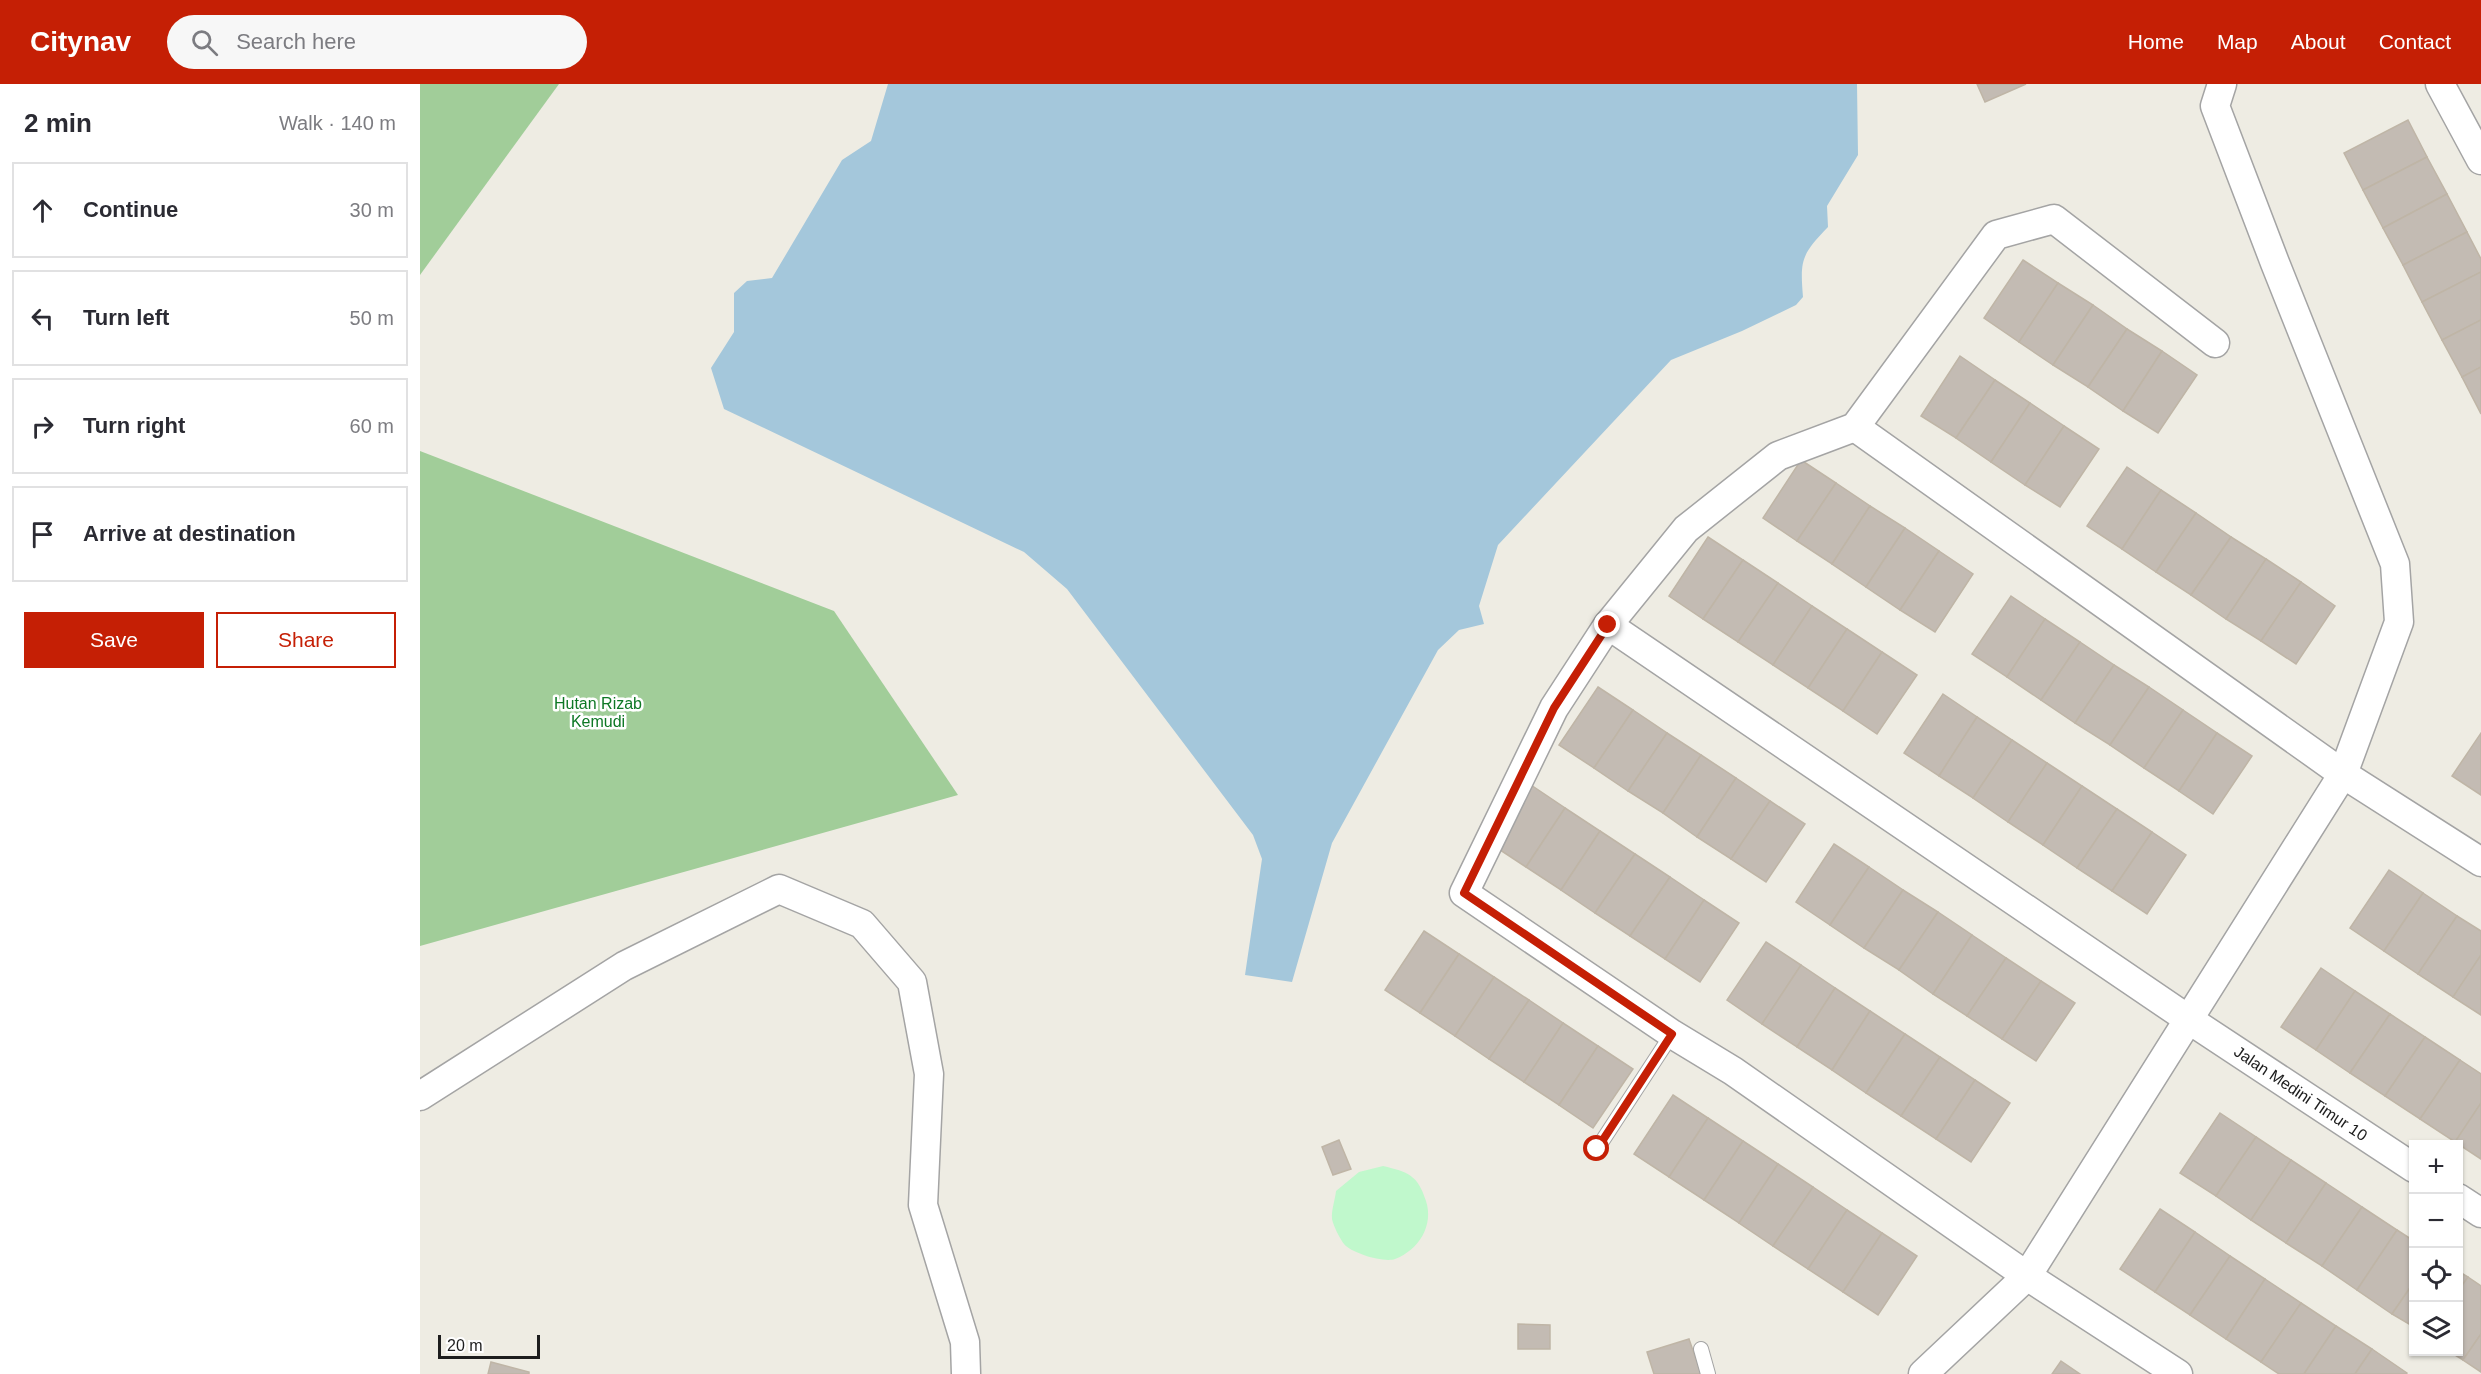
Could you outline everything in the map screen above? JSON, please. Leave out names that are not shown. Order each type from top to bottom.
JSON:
[{"type":"street","points":[[1923,1374],[2027,1276],[2343,774],[2399,622],[2395,564],[2279,274],[2215,106],[2222,84]]},
{"type":"street","points":[[2440,84],[2481,160]]},
{"type":"street","points":[[2178,1374],[2027,1276],[1733,1071],[1672,1034],[1464,893],[1554,708],[1608,625],[1686,529],[1778,456],[1855,427],[1996,235],[2054,219],[2216,343]]},
{"type":"street","points":[[1855,427],[2343,774],[2481,862]]},
{"type":"street","name":"Jalan Medini Timur 10","points":[[1608,625],[2188,1019],[2409,1165]]},
{"type":"street","points":[[420,1096],[624,966],[779,889],[862,924],[912,982],[929,1074],[923,1205],[965,1342],[966,1374]]},
{"type":"street","points":[[2463,1201],[2481,1213]]},
{"type":"lane","points":[[1597,1149],[1672,1034]]},
{"type":"lane","points":[[1701,1349],[1708,1374]]},
{"type":"green space","points":[[420,84],[559,84],[420,275]]},
{"type":"green space","name":"Hutan Rizab Kemudi","points":[[420,451],[834,611],[958,795],[420,946]]},
{"type":"green space","points":[[1383,1166],[1411,1176],[1423,1192],[1428,1210],[1426,1228],[1417,1243],[1404,1255],[1390,1260],[1353,1251],[1344,1244],[1332,1219],[1336,1191],[1359,1172]]},
{"type":"water","points":[[888,84],[1857,84],[1858,155],[1827,206],[1828,227],[1812,245],[1804,259],[1802,266],[1803,297],[1796,305],[1742,331],[1671,360],[1498,545],[1479,606],[1484,624],[1459,630],[1438,650],[1332,843],[1292,982],[1245,975],[1262,859],[1253,835],[1067,589],[1024,552],[724,409],[711,368],[734,332],[734,293],[747,281],[772,278],[842,160],[871,141]]},
{"type":"building","points":[[1977,84],[2026,84],[1985,102]]},
{"type":"building","points":[[2408,120],[2427,157],[2363,190],[2344,153]]},
{"type":"building","points":[[2427,157],[2447,194],[2383,228],[2363,190]]},
{"type":"building","points":[[2447,194],[2467,232],[2403,265],[2383,228]]},
{"type":"building","points":[[2467,232],[2481,259],[2481,272],[2422,302],[2403,265]]},
{"type":"building","points":[[2023,260],[2058,283],[2019,342],[1984,318]]},
{"type":"building","points":[[2481,272],[2481,320],[2442,340],[2422,302]]},
{"type":"building","points":[[2058,283],[2093,305],[2053,365],[2019,342]]},
{"type":"building","points":[[2093,305],[2127,329],[2088,387],[2053,365]]},
{"type":"building","points":[[2481,320],[2481,367],[2462,377],[2442,340]]},
{"type":"building","points":[[2127,329],[2162,351],[2123,411],[2088,387]]},
{"type":"building","points":[[2162,351],[2197,375],[2158,433],[2123,411]]},
{"type":"building","points":[[1960,356],[1995,380],[1956,438],[1921,416]]},
{"type":"building","points":[[2481,367],[2481,414],[2462,377]]},
{"type":"building","points":[[1995,380],[2030,403],[1991,462],[1956,438]]},
{"type":"building","points":[[2030,403],[2064,426],[2025,485],[1991,462]]},
{"type":"building","points":[[2064,426],[2099,449],[2060,507],[2025,485]]},
{"type":"building","points":[[1801,460],[1836,483],[1797,541],[1763,518]]},
{"type":"building","points":[[2127,467],[2161,490],[2122,549],[2087,526]]},
{"type":"building","points":[[1836,483],[1870,506],[1832,564],[1797,541]]},
{"type":"building","points":[[2161,490],[2196,513],[2156,572],[2122,549]]},
{"type":"building","points":[[1870,506],[1905,528],[1866,587],[1832,564]]},
{"type":"building","points":[[2196,513],[2231,537],[2191,595],[2156,572]]},
{"type":"building","points":[[1905,528],[1939,551],[1900,610],[1866,587]]},
{"type":"building","points":[[1708,537],[1743,560],[1703,619],[1669,596]]},
{"type":"building","points":[[2231,537],[2266,559],[2226,619],[2191,595]]},
{"type":"building","points":[[1939,551],[1973,574],[1935,632],[1900,610]]},
{"type":"building","points":[[2266,559],[2301,582],[2261,641],[2226,619]]},
{"type":"building","points":[[1743,560],[1778,583],[1738,642],[1703,619]]},
{"type":"building","points":[[2301,582],[2335,606],[2296,664],[2261,641]]},
{"type":"building","points":[[1778,583],[1812,606],[1773,665],[1738,642]]},
{"type":"building","points":[[2011,596],[2045,619],[2007,677],[1972,654]]},
{"type":"building","points":[[1812,606],[1847,629],[1808,688],[1773,665]]},
{"type":"building","points":[[2045,619],[2080,642],[2041,700],[2007,677]]},
{"type":"building","points":[[1847,629],[1882,652],[1843,711],[1808,688]]},
{"type":"building","points":[[2080,642],[2114,665],[2075,723],[2041,700]]},
{"type":"building","points":[[1882,652],[1917,675],[1877,734],[1843,711]]},
{"type":"building","points":[[2114,665],[2149,687],[2110,745],[2075,723]]},
{"type":"building","points":[[1598,687],[1633,710],[1594,768],[1559,745]]},
{"type":"building","points":[[2149,687],[2183,710],[2144,768],[2110,745]]},
{"type":"building","points":[[1943,694],[1977,717],[1939,776],[1904,753]]},
{"type":"building","points":[[1633,710],[1667,733],[1628,791],[1594,768]]},
{"type":"building","points":[[2183,710],[2217,733],[2179,791],[2144,768]]},
{"type":"building","points":[[1977,717],[2012,740],[1973,798],[1939,776]]},
{"type":"building","points":[[1667,733],[1701,755],[1663,813],[1628,791]]},
{"type":"building","points":[[2217,733],[2252,756],[2213,814],[2179,791]]},
{"type":"building","points":[[2481,733],[2481,795],[2452,776]]},
{"type":"building","points":[[2012,740],[2047,763],[2008,822],[1973,798]]},
{"type":"building","points":[[1701,755],[1736,778],[1697,837],[1663,813]]},
{"type":"building","points":[[2047,763],[2082,786],[2043,845],[2008,822]]},
{"type":"building","points":[[1736,778],[1770,801],[1731,859],[1697,837]]},
{"type":"building","points":[[1531,785],[1565,808],[1526,867],[1491,844]]},
{"type":"building","points":[[2082,786],[2117,809],[2077,868],[2043,845]]},
{"type":"building","points":[[1770,801],[1805,824],[1766,882],[1731,859]]},
{"type":"building","points":[[1565,808],[1600,831],[1561,890],[1526,867]]},
{"type":"building","points":[[2117,809],[2152,832],[2112,891],[2077,868]]},
{"type":"building","points":[[1600,831],[1635,854],[1595,913],[1561,890]]},
{"type":"building","points":[[2152,832],[2186,855],[2147,914],[2112,891]]},
{"type":"building","points":[[1834,844],[1869,867],[1830,925],[1796,902]]},
{"type":"building","points":[[1635,854],[1670,877],[1630,936],[1595,913]]},
{"type":"building","points":[[1869,867],[1903,890],[1864,948],[1830,925]]},
{"type":"building","points":[[2389,870],[2423,893],[2384,951],[2350,928]]},
{"type":"building","points":[[1670,877],[1704,900],[1665,959],[1630,936]]},
{"type":"building","points":[[1903,890],[1938,912],[1899,970],[1864,948]]},
{"type":"building","points":[[2423,893],[2457,916],[2418,974],[2384,951]]},
{"type":"building","points":[[1704,900],[1739,923],[1700,982],[1665,959]]},
{"type":"building","points":[[1938,912],[1972,935],[1933,994],[1899,970]]},
{"type":"building","points":[[2457,916],[2481,931],[2481,955],[2453,997],[2418,974]]},
{"type":"building","points":[[1424,931],[1459,954],[1420,1013],[1385,990]]},
{"type":"building","points":[[1972,935],[2006,958],[1967,1016],[1933,994]]},
{"type":"building","points":[[1766,942],[1801,965],[1762,1024],[1727,1000]]},
{"type":"building","points":[[1459,954],[1494,977],[1455,1036],[1420,1013]]},
{"type":"building","points":[[2481,955],[2481,1015],[2453,997]]},
{"type":"building","points":[[2006,958],[2041,981],[2002,1039],[1967,1016]]},
{"type":"building","points":[[1801,965],[1835,988],[1797,1047],[1762,1024]]},
{"type":"building","points":[[2321,968],[2355,991],[2316,1050],[2281,1027]]},
{"type":"building","points":[[1494,977],[1529,1000],[1489,1059],[1455,1036]]},
{"type":"building","points":[[2041,981],[2075,1003],[2036,1061],[2002,1039]]},
{"type":"building","points":[[1835,988],[1870,1011],[1832,1070],[1797,1047]]},
{"type":"building","points":[[2355,991],[2390,1014],[2350,1073],[2316,1050]]},
{"type":"building","points":[[1529,1000],[1563,1023],[1524,1082],[1489,1059]]},
{"type":"building","points":[[1870,1011],[1905,1034],[1866,1093],[1832,1070]]},
{"type":"building","points":[[2390,1014],[2425,1037],[2385,1096],[2350,1073]]},
{"type":"building","points":[[1563,1023],[1598,1046],[1559,1105],[1524,1082]]},
{"type":"building","points":[[1905,1034],[1940,1057],[1901,1116],[1866,1093]]},
{"type":"building","points":[[2425,1037],[2460,1060],[2420,1119],[2385,1096]]},
{"type":"building","points":[[1598,1046],[1633,1069],[1593,1128],[1559,1105]]},
{"type":"building","points":[[1940,1057],[1975,1080],[1936,1139],[1901,1116]]},
{"type":"building","points":[[2460,1060],[2481,1074],[2481,1103],[2456,1140],[2452,1140],[2420,1119]]},
{"type":"building","points":[[1975,1080],[2010,1103],[1971,1162],[1936,1139]]},
{"type":"building","points":[[1673,1095],[1708,1118],[1669,1177],[1634,1154]]},
{"type":"building","points":[[2481,1103],[2481,1159],[2463,1147],[2463,1140],[2456,1140]]},
{"type":"building","points":[[2220,1113],[2256,1137],[2216,1196],[2180,1173]]},
{"type":"building","points":[[1708,1118],[1743,1141],[1704,1200],[1669,1177]]},
{"type":"building","points":[[2256,1137],[2291,1160],[2251,1220],[2216,1196]]},
{"type":"building","points":[[1339,1140],[1351,1169],[1333,1175],[1322,1147]]},
{"type":"building","points":[[1743,1141],[1778,1164],[1739,1223],[1704,1200]]},
{"type":"building","points":[[2291,1160],[2326,1183],[2286,1243],[2251,1220]]},
{"type":"building","points":[[1778,1164],[1813,1187],[1773,1246],[1739,1223]]},
{"type":"building","points":[[2326,1183],[2362,1207],[2322,1266],[2286,1243]]},
{"type":"building","points":[[1813,1187],[1847,1210],[1808,1269],[1773,1246]]},
{"type":"building","points":[[2362,1207],[2397,1230],[2357,1290],[2322,1266]]},
{"type":"building","points":[[2160,1209],[2195,1232],[2155,1292],[2120,1269]]},
{"type":"building","points":[[1847,1210],[1882,1233],[1843,1292],[1808,1269]]},
{"type":"building","points":[[2397,1230],[2409,1238],[2409,1289],[2392,1314],[2357,1290]]},
{"type":"building","points":[[2195,1232],[2230,1256],[2190,1315],[2155,1292]]},
{"type":"building","points":[[1882,1233],[1917,1256],[1878,1315],[1843,1292]]},
{"type":"building","points":[[2230,1256],[2265,1279],[2226,1339],[2190,1315]]},
{"type":"building","points":[[2463,1274],[2468,1277],[2463,1284]]},
{"type":"building","points":[[2468,1277],[2481,1286],[2481,1334],[2463,1360],[2456,1356],[2463,1356],[2463,1284]]},
{"type":"building","points":[[2265,1279],[2301,1303],[2261,1362],[2226,1339]]},
{"type":"building","points":[[2409,1289],[2409,1324],[2392,1314]]},
{"type":"building","points":[[2301,1303],[2336,1326],[2304,1374],[2279,1374],[2261,1362]]},
{"type":"building","points":[[1518,1324],[1550,1325],[1550,1349],[1518,1349]]},
{"type":"building","points":[[2336,1326],[2372,1349],[2355,1374],[2304,1374]]},
{"type":"building","points":[[2481,1334],[2481,1372],[2463,1360]]},
{"type":"building","points":[[1689,1339],[1701,1374],[1654,1374],[1647,1352]]},
{"type":"building","points":[[2372,1349],[2407,1373],[2355,1374]]},
{"type":"building","points":[[2061,1361],[2080,1374],[2052,1374]]},
{"type":"building","points":[[491,1362],[529,1372],[529,1374],[488,1374]]},
{"type":"route","points":[[1597,1149],[1672,1034],[1464,893],[1509,805],[1554,708],[1608,625]]}]
